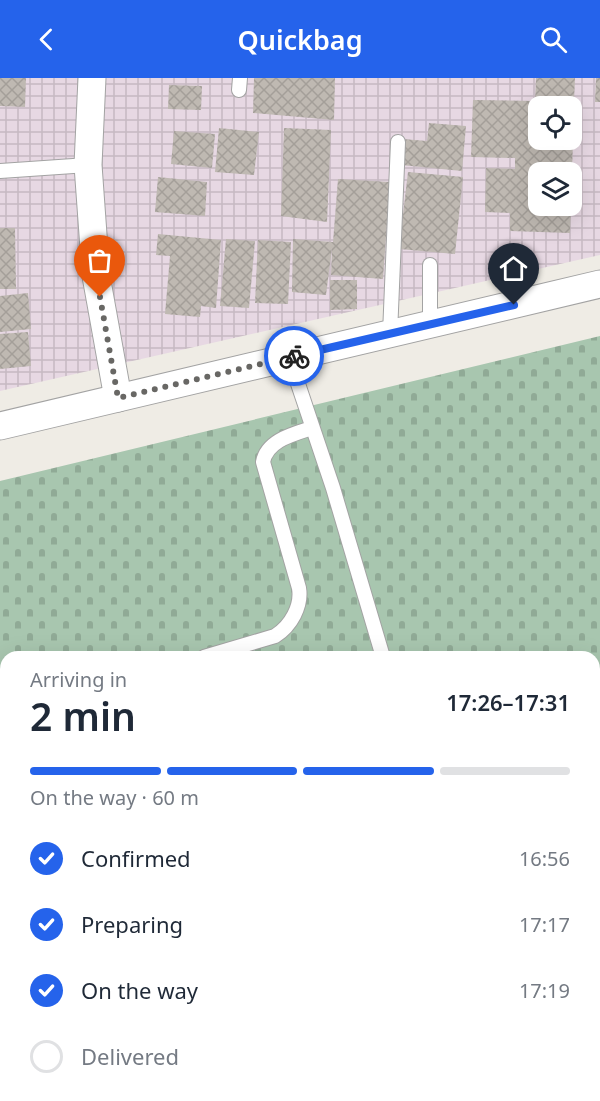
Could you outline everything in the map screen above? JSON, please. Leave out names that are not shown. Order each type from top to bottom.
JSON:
[{"type":"street","points":[[92,78],[88,165],[96,276],[118,398]]},
{"type":"street","points":[[0,426],[600,284]]},
{"type":"lane","points":[[390,334],[398,142]]},
{"type":"lane","points":[[0,171],[88,165]]},
{"type":"lane","points":[[430,265],[430,325]]},
{"type":"lane","points":[[289,357],[381,651]]},
{"type":"lane","points":[[224,651],[275,636],[282,631],[294,615],[299,603],[299,588],[263,462],[264,455],[274,444],[312,428]]},
{"type":"shaded area","points":[[0,78],[600,78],[600,255],[0,391]]},
{"type":"green space","points":[[600,336],[600,651],[0,651],[0,481]]},
{"type":"building","points":[[0,78],[26,78],[25,107],[0,106]]},
{"type":"building","points":[[254,78],[335,78],[334,120],[253,113]]},
{"type":"building","points":[[536,78],[575,78],[574,96],[535,96]]},
{"type":"building","points":[[596,78],[600,78],[600,102],[595,102]]},
{"type":"building","points":[[169,85],[202,86],[201,110],[168,109]]},
{"type":"building","points":[[473,100],[528,101],[528,150],[573,150],[572,162],[528,162],[528,216],[571,216],[570,233],[510,231],[510,213],[485,212],[486,168],[515,169],[515,158],[471,157]]},
{"type":"building","points":[[429,123],[466,126],[462,171],[401,165],[403,139],[427,141]]},
{"type":"building","points":[[219,128],[259,132],[254,175],[215,172]]},
{"type":"building","points":[[284,128],[331,130],[327,222],[281,216]]},
{"type":"building","points":[[174,131],[215,134],[212,168],[171,164]]},
{"type":"building","points":[[408,172],[463,177],[455,254],[399,249]]},
{"type":"building","points":[[158,177],[207,182],[205,216],[155,212]]},
{"type":"building","points":[[338,179],[390,182],[383,279],[331,275],[332,248],[326,295],[292,292],[293,239],[333,242]]},
{"type":"building","points":[[0,228],[15,228],[16,289],[0,289]]},
{"type":"building","points":[[158,234],[221,240],[216,308],[201,306],[200,317],[165,314],[170,256],[156,255]]},
{"type":"building","points":[[226,239],[255,241],[249,308],[220,306]]},
{"type":"building","points":[[258,240],[291,242],[288,304],[255,303]]},
{"type":"building","points":[[330,280],[357,280],[357,309],[330,310]]},
{"type":"building","points":[[28,293],[31,329],[0,332],[0,296]]},
{"type":"building","points":[[28,332],[31,366],[0,369],[0,334]]},
{"type":"way so far","points":[[100,297],[118,398],[294,356]]},
{"type":"route","points":[[294,356],[514,305]]}]
